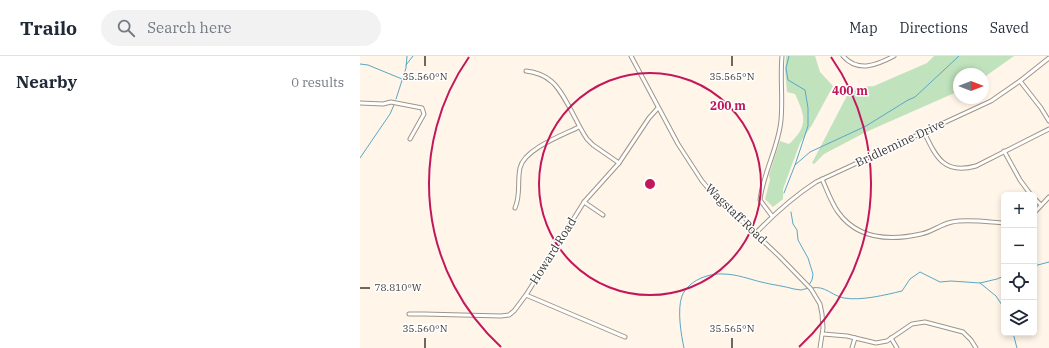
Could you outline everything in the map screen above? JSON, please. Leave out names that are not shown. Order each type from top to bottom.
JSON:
[{"type":"street","name":"Wagstaff Road","points":[[631,56],[658,108],[702,181],[713,194],[799,275],[811,289],[820,304],[823,322],[823,334],[820,348]]},
{"type":"street","points":[[772,216],[760,200],[781,121],[782,56]]},
{"type":"street","points":[[843,56],[852,63],[863,66],[874,66],[894,56]]},
{"type":"street","name":"Bridlemine Drive","points":[[755,234],[772,216],[796,195],[822,179],[991,101],[1020,81],[1049,58]]},
{"type":"street","points":[[526,71],[543,75],[552,82],[559,90],[579,126],[593,145],[619,163]]},
{"type":"street","points":[[1020,81],[1049,121]]},
{"type":"street","points":[[360,103],[383,104],[391,102],[422,108],[424,114],[410,139]]},
{"type":"street","name":"Howard Road","points":[[409,314],[501,316],[509,315],[514,311],[526,295],[584,202],[619,163],[649,118],[658,108]]},
{"type":"street","points":[[515,208],[519,194],[520,166],[528,154],[579,126]]},
{"type":"street","points":[[924,132],[934,154],[942,161],[959,168],[969,168],[976,166],[1049,129]]},
{"type":"street","points":[[1004,151],[1020,180],[1029,192]]},
{"type":"street","points":[[822,179],[838,211],[849,224],[860,232],[878,238],[921,234],[951,222],[959,221],[1001,223]]},
{"type":"street","points":[[1037,210],[1049,197]]},
{"type":"street","points":[[1037,201],[1041,205]]},
{"type":"street","points":[[584,202],[603,215]]},
{"type":"street","points":[[526,295],[625,337]]},
{"type":"street","points":[[823,334],[847,336],[876,343],[891,338],[912,324],[925,322],[963,332],[976,348]]},
{"type":"street","points":[[852,348],[855,338]]},
{"type":"street","points":[[891,338],[897,348]]},
{"type":"green space","points":[[786,56],[815,56],[820,72],[833,86],[812,125],[800,143],[783,189],[783,199],[773,207],[765,199],[770,180],[769,175],[780,141],[789,144],[800,132],[803,120],[803,115],[795,94],[787,92],[785,70]]},
{"type":"green space","points":[[934,56],[1014,56],[989,74],[989,68],[953,68],[953,94],[866,132],[824,154],[814,164],[812,163],[851,88],[874,86],[927,63]]},
{"type":"waterway","points":[[396,99],[406,68],[407,56]]},
{"type":"waterway","points":[[406,65],[413,56]]},
{"type":"waterway","points":[[784,193],[808,126],[808,108],[805,90],[788,80],[786,68],[789,56]]},
{"type":"waterway","points":[[795,165],[810,152],[866,126],[915,97],[959,56]]},
{"type":"waterway","points":[[360,64],[368,65],[402,79]]},
{"type":"waterway","points":[[360,158],[390,114],[394,105]]},
{"type":"waterway","points":[[791,212],[793,224],[797,230],[798,240],[808,258],[813,274],[809,285]]},
{"type":"waterway","points":[[1037,265],[1049,262]]},
{"type":"waterway","points":[[812,288],[817,287],[825,289],[844,298],[858,299],[902,291],[910,279],[920,272],[940,282],[951,281],[980,283],[1001,277]]},
{"type":"waterway","points":[[684,348],[680,322],[682,296],[689,286],[699,279],[711,275],[728,274],[794,289],[801,290],[809,288]]},
{"type":"waterway","points":[[980,283],[996,296],[1001,304]]},
{"type":"waterway","points":[[1014,336],[1017,348]]}]
